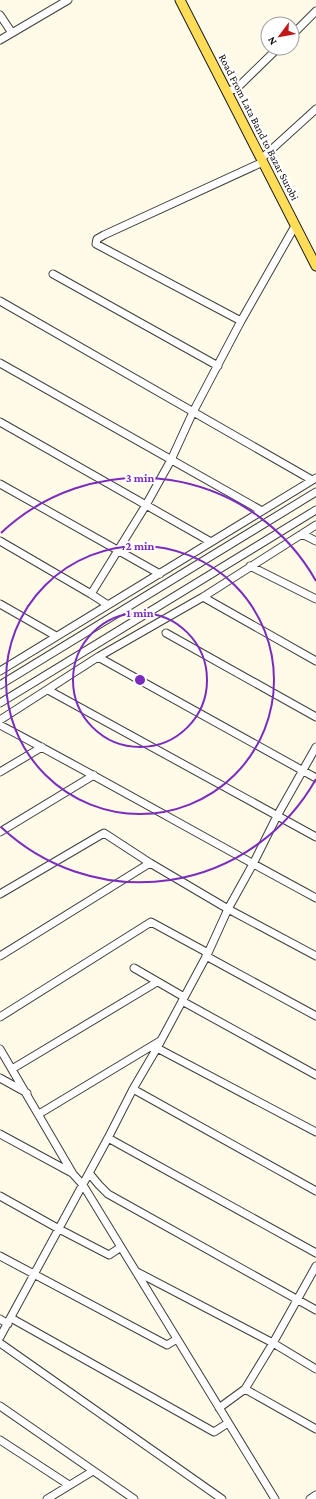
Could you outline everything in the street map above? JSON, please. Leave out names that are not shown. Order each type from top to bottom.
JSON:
[{"type":"main road","name":"Road From Lata Band to Bazar Surobi","points":[[180,0],[316,266]]},
{"type":"street","points":[[0,40],[56,3],[68,0]]},
{"type":"street","points":[[300,26],[316,11]]},
{"type":"street","points":[[0,15],[12,33]]},
{"type":"street","points":[[227,91],[236,89],[270,56]]},
{"type":"street","points":[[242,321],[96,244],[97,239],[262,160],[316,109]]},
{"type":"street","points":[[91,594],[146,505],[171,460],[193,412],[295,226]]},
{"type":"street","points":[[53,274],[218,366]]},
{"type":"street","points":[[0,301],[193,412],[314,479],[160,574],[2,667]]},
{"type":"street","points":[[0,363],[262,512]]},
{"type":"street","points":[[0,422],[211,542]]},
{"type":"street","points":[[0,484],[160,574]]},
{"type":"street","points":[[0,685],[316,492]]},
{"type":"street","points":[[0,703],[316,510]]},
{"type":"street","points":[[0,720],[98,657],[203,597],[316,525]]},
{"type":"street","points":[[302,534],[316,541]]},
{"type":"street","points":[[0,541],[108,605]]},
{"type":"street","points":[[250,566],[316,599]]},
{"type":"street","points":[[203,597],[316,661]]},
{"type":"street","points":[[0,604],[56,636]]},
{"type":"street","points":[[166,632],[316,717]]},
{"type":"street","points":[[98,657],[316,778]]},
{"type":"street","points":[[48,690],[316,837]]},
{"type":"street","points":[[0,725],[94,775],[316,898]]},
{"type":"street","points":[[0,772],[42,747]]},
{"type":"street","points":[[0,1337],[83,1185],[133,1089],[207,955],[228,909],[277,816],[316,747]]},
{"type":"street","points":[[0,832],[94,775]]},
{"type":"street","points":[[0,894],[104,833],[228,909],[316,956]]},
{"type":"street","points":[[0,956],[150,862]]},
{"type":"street","points":[[0,1017],[151,922],[316,1016]]},
{"type":"street","points":[[134,968],[183,999],[316,1075]]},
{"type":"street","points":[[12,1069],[157,982]]},
{"type":"street","points":[[39,1114],[161,1040]]},
{"type":"street","points":[[156,1048],[316,1132]]},
{"type":"street","points":[[0,1049],[73,1174],[83,1185],[275,1499]]},
{"type":"street","points":[[0,1078],[27,1093]]},
{"type":"street","points":[[133,1089],[316,1191]]},
{"type":"street","points":[[0,1134],[73,1174]]},
{"type":"street","points":[[108,1138],[316,1253]]},
{"type":"street","points":[[89,1173],[108,1194],[316,1310]]},
{"type":"street","points":[[0,1196],[109,1255],[121,1247]]},
{"type":"street","points":[[0,1256],[167,1345],[177,1339]]},
{"type":"street","points":[[219,1408],[245,1389],[273,1343],[316,1266]]},
{"type":"street","points":[[136,1271],[273,1343],[316,1369]]},
{"type":"street","points":[[0,1319],[9,1321],[214,1432],[228,1423]]},
{"type":"street","points":[[0,1343],[222,1499]]},
{"type":"street","points":[[245,1389],[316,1429]]},
{"type":"street","points":[[0,1406],[134,1499]]},
{"type":"street","points":[[0,1440],[69,1485]]},
{"type":"street","points":[[47,1499],[93,1470]]},
{"type":"street","points":[[310,1499],[316,1496]]}]
